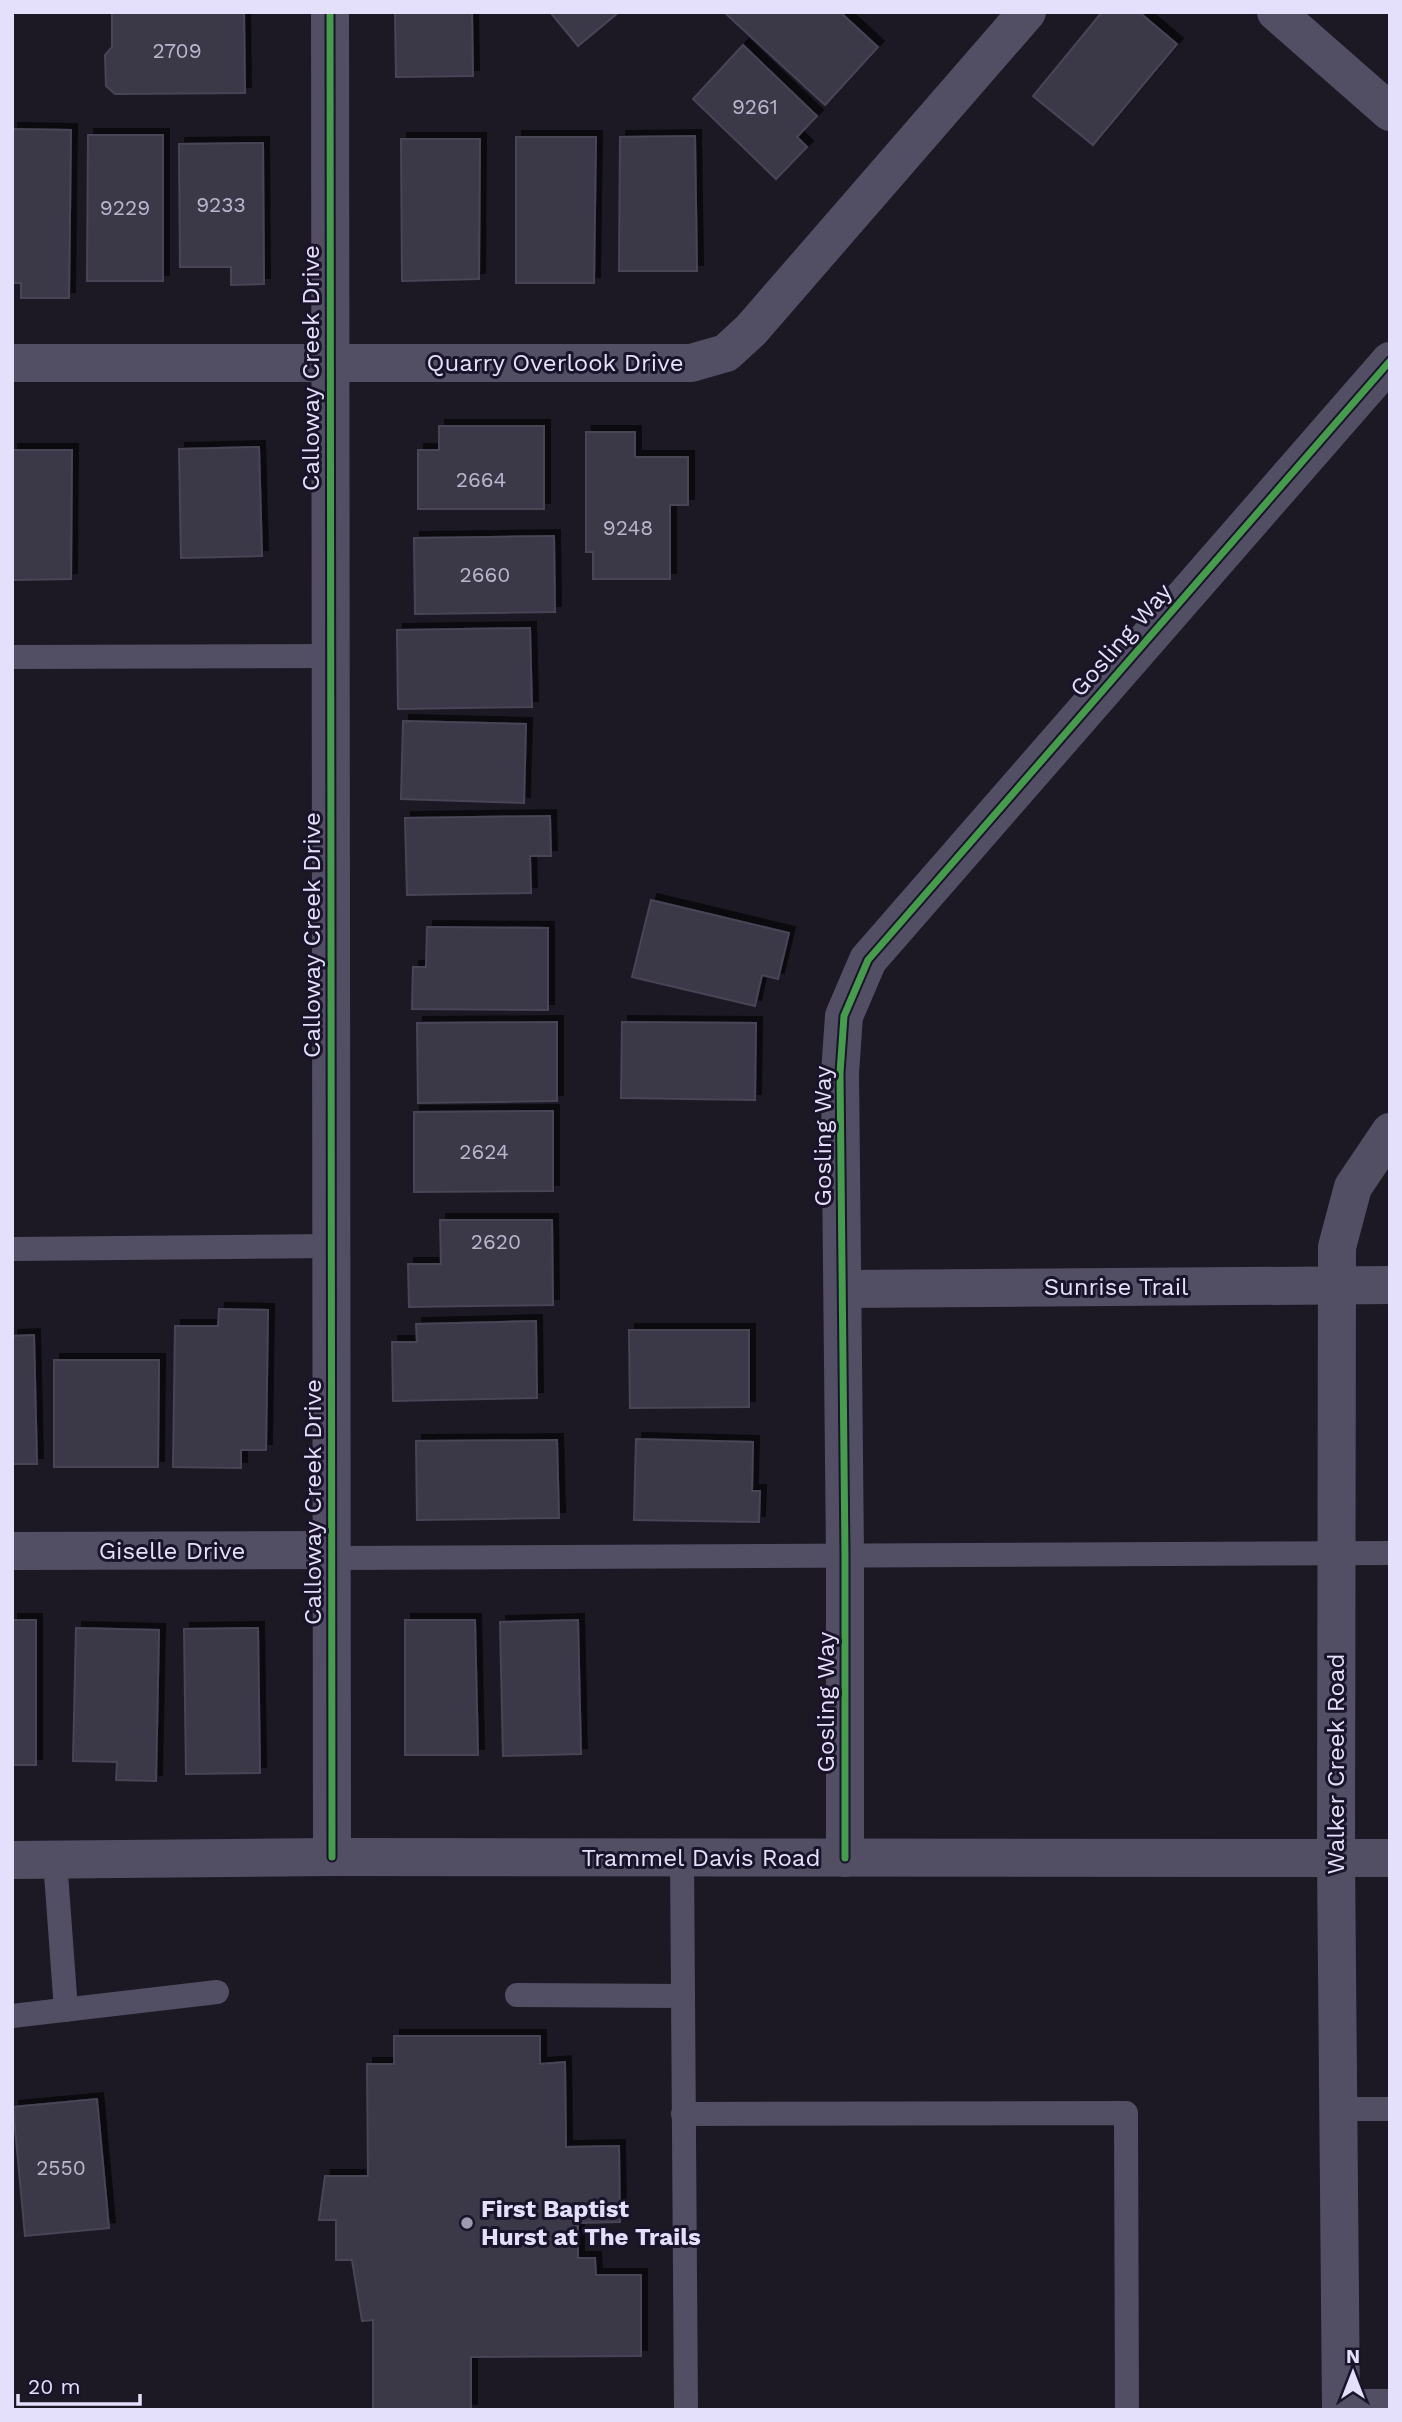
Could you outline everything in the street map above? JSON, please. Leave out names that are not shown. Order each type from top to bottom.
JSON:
[{"type":"street","name":"Calloway Creek Drive","points":[[330,12],[332,1857]]},
{"type":"street","name":"Quarry Overlook Drive","points":[[12,363],[691,363],[726,353],[751,330],[1027,12]]},
{"type":"street","points":[[1276,12],[1390,112]]},
{"type":"street","name":"Gosling Way","points":[[845,1858],[840,1073],[844,1016],[868,960],[1390,361]]},
{"type":"street","name":"Walker Creek Road","points":[[1341,2409],[1336,1859],[1337,1247],[1353,1187],[1390,1132]]},
{"type":"street","name":"Sunrise Trail","points":[[843,1289],[1390,1284]]},
{"type":"street","name":"Giselle Drive","points":[[12,1551],[332,1554]]},
{"type":"street","name":"Trammel Davis Road","points":[[12,1860],[332,1857],[1390,1858]]},
{"type":"street","points":[[1341,2409],[1390,2408]]},
{"type":"lane","points":[[12,657],[331,656]]},
{"type":"lane","points":[[12,1249],[332,1246]]},
{"type":"lane","points":[[332,1554],[1390,1553]]},
{"type":"lane","points":[[682,1858],[686,2410]]},
{"type":"lane","points":[[55,1860],[66,2010]]},
{"type":"lane","points":[[12,2016],[217,1992]]},
{"type":"lane","points":[[517,1995],[683,1996]]},
{"type":"lane","points":[[1338,2109],[1390,2109]]},
{"type":"lane","points":[[683,2114],[1126,2113],[1127,2410]]},
{"type":"building","points":[[112,12],[244,12],[245,93],[115,94],[106,86],[105,55],[112,47]]},
{"type":"building","points":[[395,12],[472,12],[473,76],[396,77]]},
{"type":"building","points":[[550,12],[619,12],[578,46]]},
{"type":"building","points":[[724,12],[840,12],[878,47],[825,105]]},
{"type":"building","points":[[1102,12],[1139,12],[1177,44],[1093,145],[1033,96]]},
{"type":"building","points":[[743,45],[817,116],[797,137],[807,147],[776,179],[693,99]]},
{"type":"building","points":[[12,129],[71,130],[69,298],[21,298],[21,283],[12,283]]},
{"type":"building","points":[[88,135],[163,135],[163,281],[87,281]]},
{"type":"building","points":[[695,136],[697,271],[619,271],[620,137]]},
{"type":"building","points":[[516,137],[596,137],[594,283],[516,283]]},
{"type":"building","points":[[401,139],[480,139],[479,279],[402,281]]},
{"type":"building","points":[[263,143],[264,284],[231,285],[231,267],[180,267],[179,144]]},
{"type":"building","points":[[439,426],[544,426],[544,509],[418,509],[418,450],[439,450]]},
{"type":"building","points":[[586,432],[635,432],[635,457],[688,457],[688,505],[670,505],[670,579],[593,579],[593,552],[586,552]]},
{"type":"building","points":[[259,447],[262,556],[181,558],[179,449]]},
{"type":"building","points":[[12,450],[72,450],[71,579],[12,580]]},
{"type":"building","points":[[554,536],[555,612],[415,614],[414,538]]},
{"type":"building","points":[[530,628],[532,707],[398,709],[397,630]]},
{"type":"building","points":[[403,721],[526,724],[524,803],[401,799]]},
{"type":"building","points":[[550,816],[551,856],[530,856],[531,893],[407,895],[405,818]]},
{"type":"building","points":[[651,900],[789,933],[778,979],[762,975],[755,1006],[632,977]]},
{"type":"building","points":[[427,927],[548,928],[548,1010],[412,1009],[413,967],[426,967]]},
{"type":"building","points":[[557,1022],[557,1101],[418,1103],[417,1023]]},
{"type":"building","points":[[622,1022],[756,1023],[755,1100],[621,1098]]},
{"type":"building","points":[[553,1111],[553,1191],[414,1192],[414,1112]]},
{"type":"building","points":[[440,1220],[552,1220],[553,1305],[409,1307],[408,1264],[441,1264]]},
{"type":"building","points":[[219,1309],[268,1310],[266,1450],[241,1450],[241,1468],[173,1467],[175,1326],[218,1326]]},
{"type":"building","points":[[536,1321],[537,1398],[393,1401],[392,1342],[417,1342],[416,1324]]},
{"type":"building","points":[[629,1330],[749,1330],[749,1407],[630,1408]]},
{"type":"building","points":[[34,1335],[37,1464],[12,1464],[12,1336]]},
{"type":"building","points":[[54,1360],[159,1360],[158,1467],[54,1467]]},
{"type":"building","points":[[636,1439],[753,1442],[752,1491],[760,1491],[759,1522],[634,1520]]},
{"type":"building","points":[[557,1440],[559,1518],[417,1520],[416,1441]]},
{"type":"building","points":[[12,1620],[36,1620],[36,1765],[12,1765]]},
{"type":"building","points":[[405,1620],[475,1620],[478,1755],[405,1755]]},
{"type":"building","points":[[578,1620],[581,1754],[503,1756],[500,1622]]},
{"type":"building","points":[[76,1628],[159,1630],[156,1781],[116,1780],[117,1762],[73,1761]]},
{"type":"building","points":[[258,1628],[260,1773],[186,1774],[184,1629]]},
{"type":"building","name":"First Baptist Hurst at The Trails","points":[[394,2036],[540,2036],[540,2064],[565,2062],[566,2147],[619,2146],[620,2222],[578,2223],[578,2258],[595,2258],[596,2275],[641,2275],[641,2356],[471,2357],[471,2410],[373,2410],[373,2320],[362,2321],[352,2260],[336,2260],[336,2220],[319,2220],[325,2176],[368,2176],[367,2064],[394,2064]]},
{"type":"building","points":[[97,2099],[109,2228],[25,2236],[13,2107]]},
{"type":"cycle path","points":[[330,12],[332,1857]]},
{"type":"cycle path","points":[[845,1858],[840,1073],[844,1016],[868,960],[1390,361]]},
{"type":"place","name":"First Baptist Hurst at The Trails","points":[[467,2223]]}]
